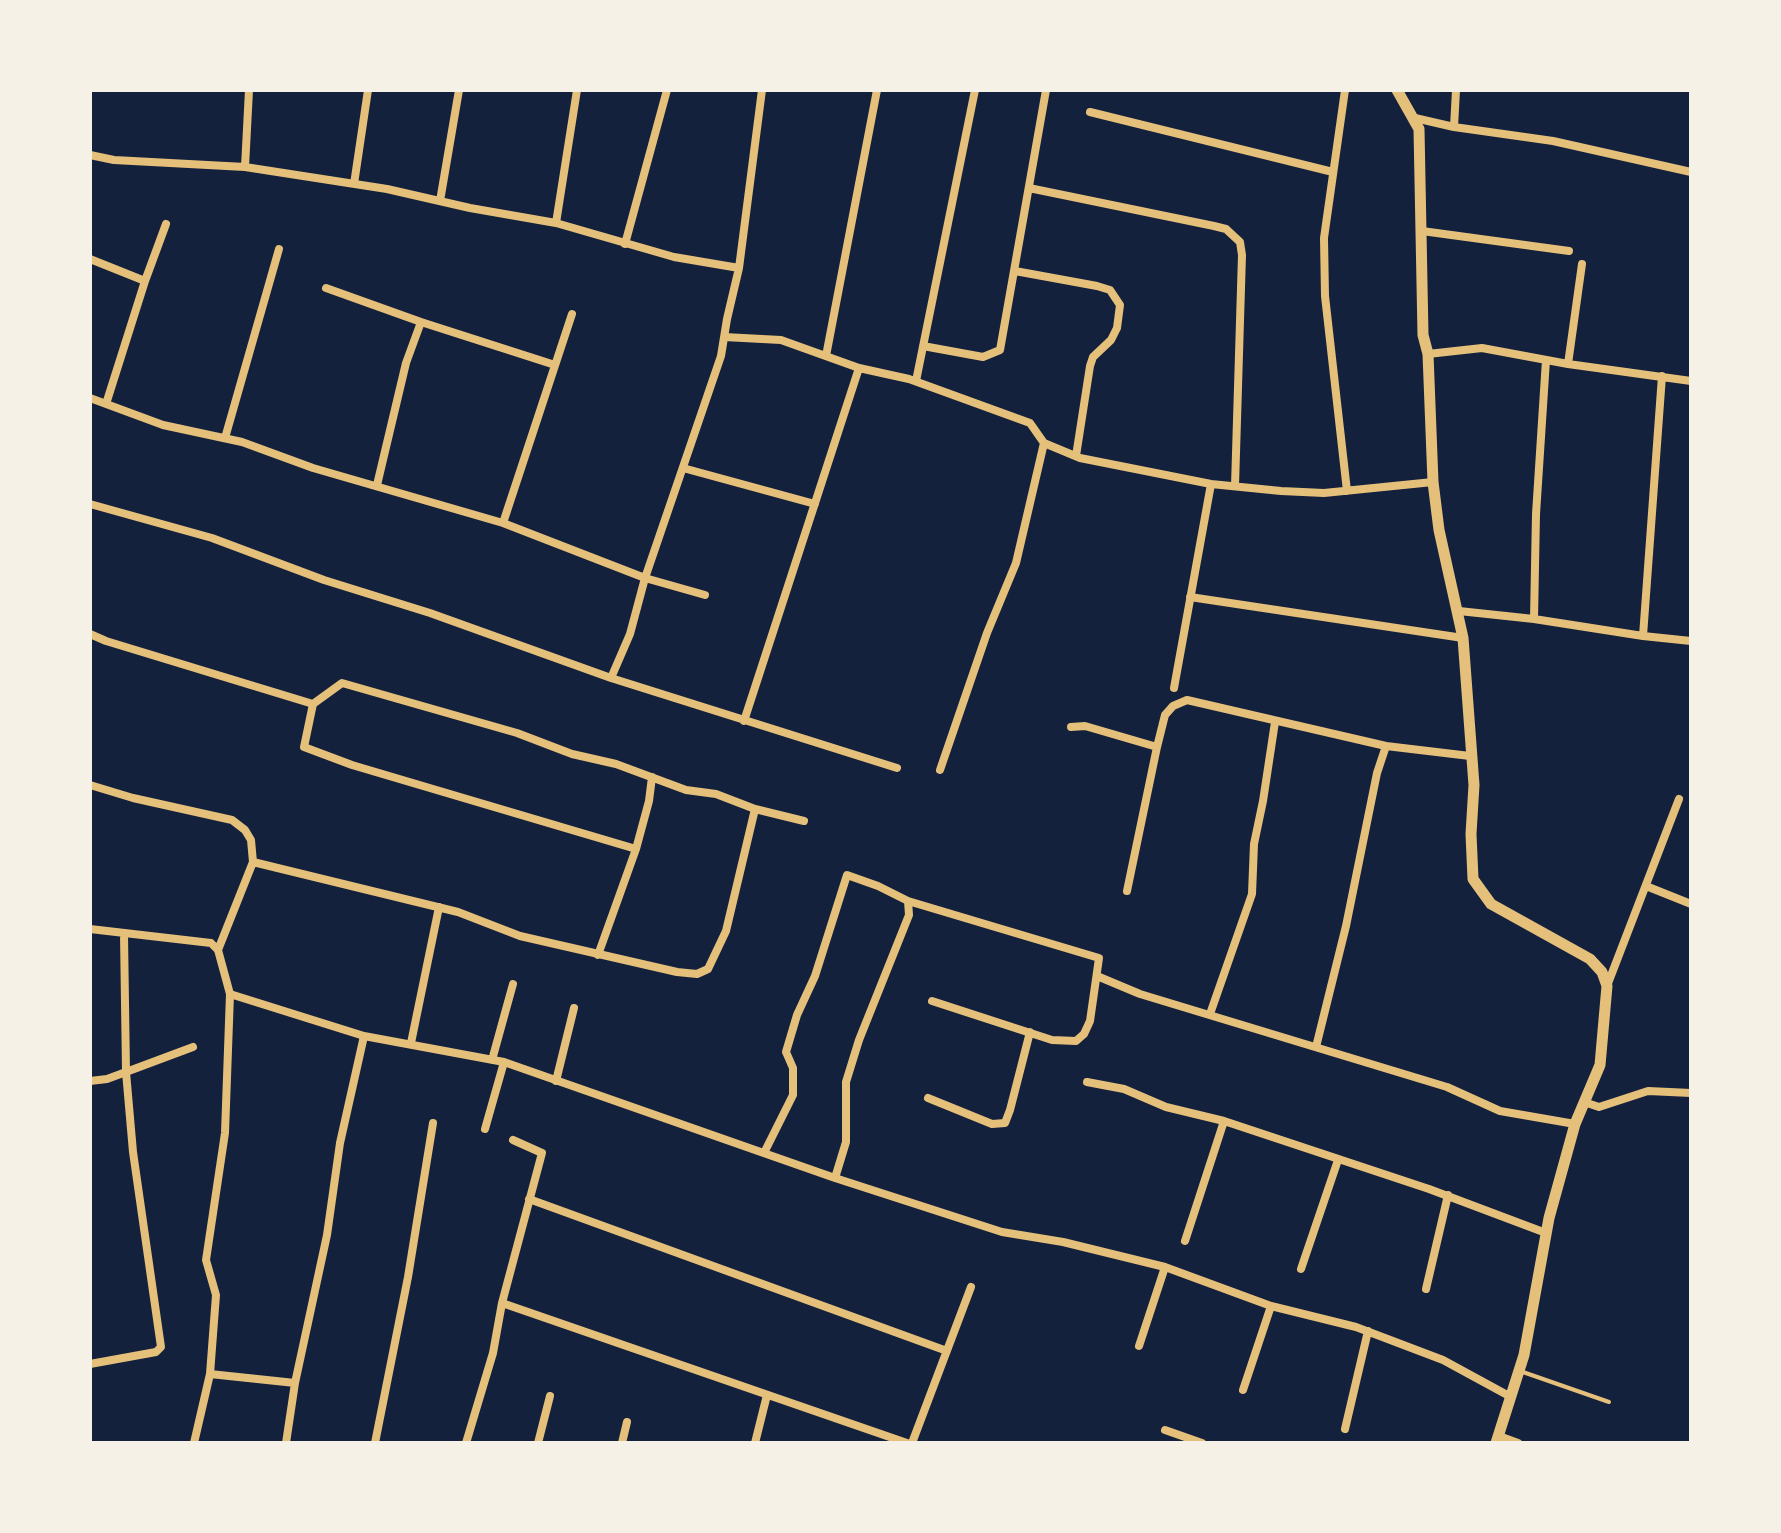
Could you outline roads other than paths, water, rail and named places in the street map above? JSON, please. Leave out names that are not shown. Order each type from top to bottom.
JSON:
[{"type":"street","points":[[245,167],[249,90]]},
{"type":"street","points":[[354,184],[368,90]]},
{"type":"street","points":[[440,201],[459,90]]},
{"type":"street","points":[[556,223],[577,90]]},
{"type":"street","points":[[625,244],[667,90]]},
{"type":"street","points":[[611,678],[630,634],[645,578],[721,356],[739,268],[762,90]]},
{"type":"street","points":[[826,356],[877,90]]},
{"type":"street","points":[[916,381],[975,90]]},
{"type":"street","points":[[923,346],[983,357],[1000,350],[1046,90]]},
{"type":"street","points":[[1345,90],[1324,238],[1325,296],[1347,491]]},
{"type":"street","points":[[1397,90],[1419,129],[1423,335],[1428,354],[1433,482],[1439,530],[1463,638],[1474,785],[1473,879],[1491,904],[1590,959],[1602,972],[1607,986]]},
{"type":"street","points":[[1454,127],[1456,90]]},
{"type":"street","points":[[1090,112],[1333,172]]},
{"type":"street","points":[[1415,118],[1454,127],[1553,141],[1691,172]]},
{"type":"street","points":[[90,155],[114,160],[245,167],[354,184],[556,223],[674,257],[739,268]]},
{"type":"street","points":[[1029,188],[1226,229],[1240,242],[1235,486]]},
{"type":"street","points":[[106,404],[166,224]]},
{"type":"street","points":[[1422,231],[1569,251]]},
{"type":"street","points":[[225,438],[279,249]]},
{"type":"street","points":[[90,259],[145,281]]},
{"type":"street","points":[[1568,364],[1582,264]]},
{"type":"street","points":[[1015,271],[1110,290],[1120,305],[1117,328],[1111,340],[1093,357],[1090,366],[1076,456]]},
{"type":"street","points":[[326,288],[555,365]]},
{"type":"street","points":[[503,523],[572,314]]},
{"type":"street","points":[[377,485],[402,378],[421,322]]},
{"type":"street","points":[[724,337],[781,340],[859,368],[916,381],[1030,423],[1044,443],[1076,456],[1211,484],[1281,491],[1347,491],[1433,482]]},
{"type":"street","points":[[1428,354],[1482,348],[1691,381]]},
{"type":"street","points":[[1534,619],[1536,514],[1546,360]]},
{"type":"street","points":[[744,721],[859,368]]},
{"type":"street","points":[[1643,636],[1662,376]]},
{"type":"street","points":[[90,398],[163,425],[242,442],[313,468],[503,523],[645,578],[705,595]]},
{"type":"street","points":[[940,770],[987,633],[1016,563],[1044,443]]},
{"type":"street","points":[[683,468],[815,504]]},
{"type":"street","points":[[1174,688],[1211,484]]},
{"type":"street","points":[[90,504],[212,538],[324,580],[430,613],[611,678],[897,768]]},
{"type":"street","points":[[1190,597],[1463,638]]},
{"type":"street","points":[[1459,611],[1691,641]]},
{"type":"street","points":[[90,634],[313,704]]},
{"type":"street","points":[[636,849],[352,765],[304,747],[313,704],[342,683],[517,733],[686,790],[716,794],[755,809],[804,821]]},
{"type":"street","points":[[1127,891],[1165,715],[1173,706],[1187,700],[1386,746],[1470,756]]},
{"type":"street","points":[[1210,1014],[1252,894],[1254,844],[1275,722]]},
{"type":"street","points":[[1071,727],[1085,726],[1157,747]]},
{"type":"street","points":[[1316,1047],[1346,926],[1377,773],[1386,746]]},
{"type":"street","points":[[598,955],[636,849],[652,777]]},
{"type":"street","points":[[90,785],[232,820],[245,830],[251,840],[253,862],[218,950]]},
{"type":"street","points":[[1518,1443],[1498,1439],[1519,1371],[1546,1233],[1575,1124],[1600,1065],[1607,986],[1679,799]]},
{"type":"street","points":[[253,862],[439,907],[520,936],[697,974],[708,969],[726,931],[755,809]]},
{"type":"street","points":[[764,1153],[793,1095],[793,1068],[786,1052],[797,1015],[815,976],[847,875],[908,901],[1099,958],[1090,1021],[1084,1034],[1076,1041],[1066,1042],[932,1001]]},
{"type":"street","points":[[1646,886],[1691,904]]},
{"type":"street","points":[[835,1178],[846,1142],[846,1082],[859,1040],[907,923],[908,901]]},
{"type":"street","points":[[411,1043],[439,907]]},
{"type":"street","points":[[90,929],[211,943],[218,950],[230,994],[225,1133],[206,1260],[216,1295],[210,1374],[194,1443]]},
{"type":"street","points":[[90,1364],[156,1352],[161,1347],[133,1152],[126,1072],[124,934]]},
{"type":"street","points":[[1097,976],[1140,994],[1447,1087],[1500,1111],[1575,1124]]},
{"type":"street","points":[[492,1060],[513,984]]},
{"type":"street","points":[[230,994],[364,1036],[504,1062],[835,1178],[1002,1232],[1063,1242],[1165,1267],[1271,1306],[1368,1331],[1443,1360],[1511,1397]]},
{"type":"street","points":[[556,1081],[574,1008]]},
{"type":"street","points":[[928,1098],[992,1124],[1005,1123],[1030,1032]]},
{"type":"street","points":[[286,1443],[295,1383],[327,1235],[340,1143],[364,1036]]},
{"type":"street","points":[[90,1081],[107,1079],[193,1047]]},
{"type":"street","points":[[485,1129],[504,1062]]},
{"type":"street","points":[[1087,1082],[1124,1089],[1166,1107],[1224,1121],[1448,1195],[1546,1233]]},
{"type":"street","points":[[1584,1102],[1599,1107],[1648,1091],[1691,1093]]},
{"type":"street","points":[[1185,1241],[1224,1121]]},
{"type":"street","points":[[375,1443],[408,1277],[433,1123]]},
{"type":"street","points":[[466,1443],[493,1353],[502,1303],[542,1153],[513,1140]]},
{"type":"street","points":[[1301,1269],[1338,1160]]},
{"type":"street","points":[[1426,1289],[1448,1195]]},
{"type":"street","points":[[529,1199],[947,1351]]},
{"type":"street","points":[[1139,1346],[1165,1267]]},
{"type":"street","points":[[502,1303],[910,1443],[971,1287]]},
{"type":"street","points":[[1243,1390],[1271,1306]]},
{"type":"street","points":[[1345,1429],[1368,1331]]},
{"type":"street","points":[[210,1374],[295,1383]]},
{"type":"street","points":[[755,1443],[767,1395]]},
{"type":"street","points":[[538,1443],[550,1396]]},
{"type":"street","points":[[622,1443],[627,1422]]},
{"type":"street","points":[[1165,1430],[1202,1443]]},
{"type":"lane","points":[[1519,1371],[1609,1402]]}]
